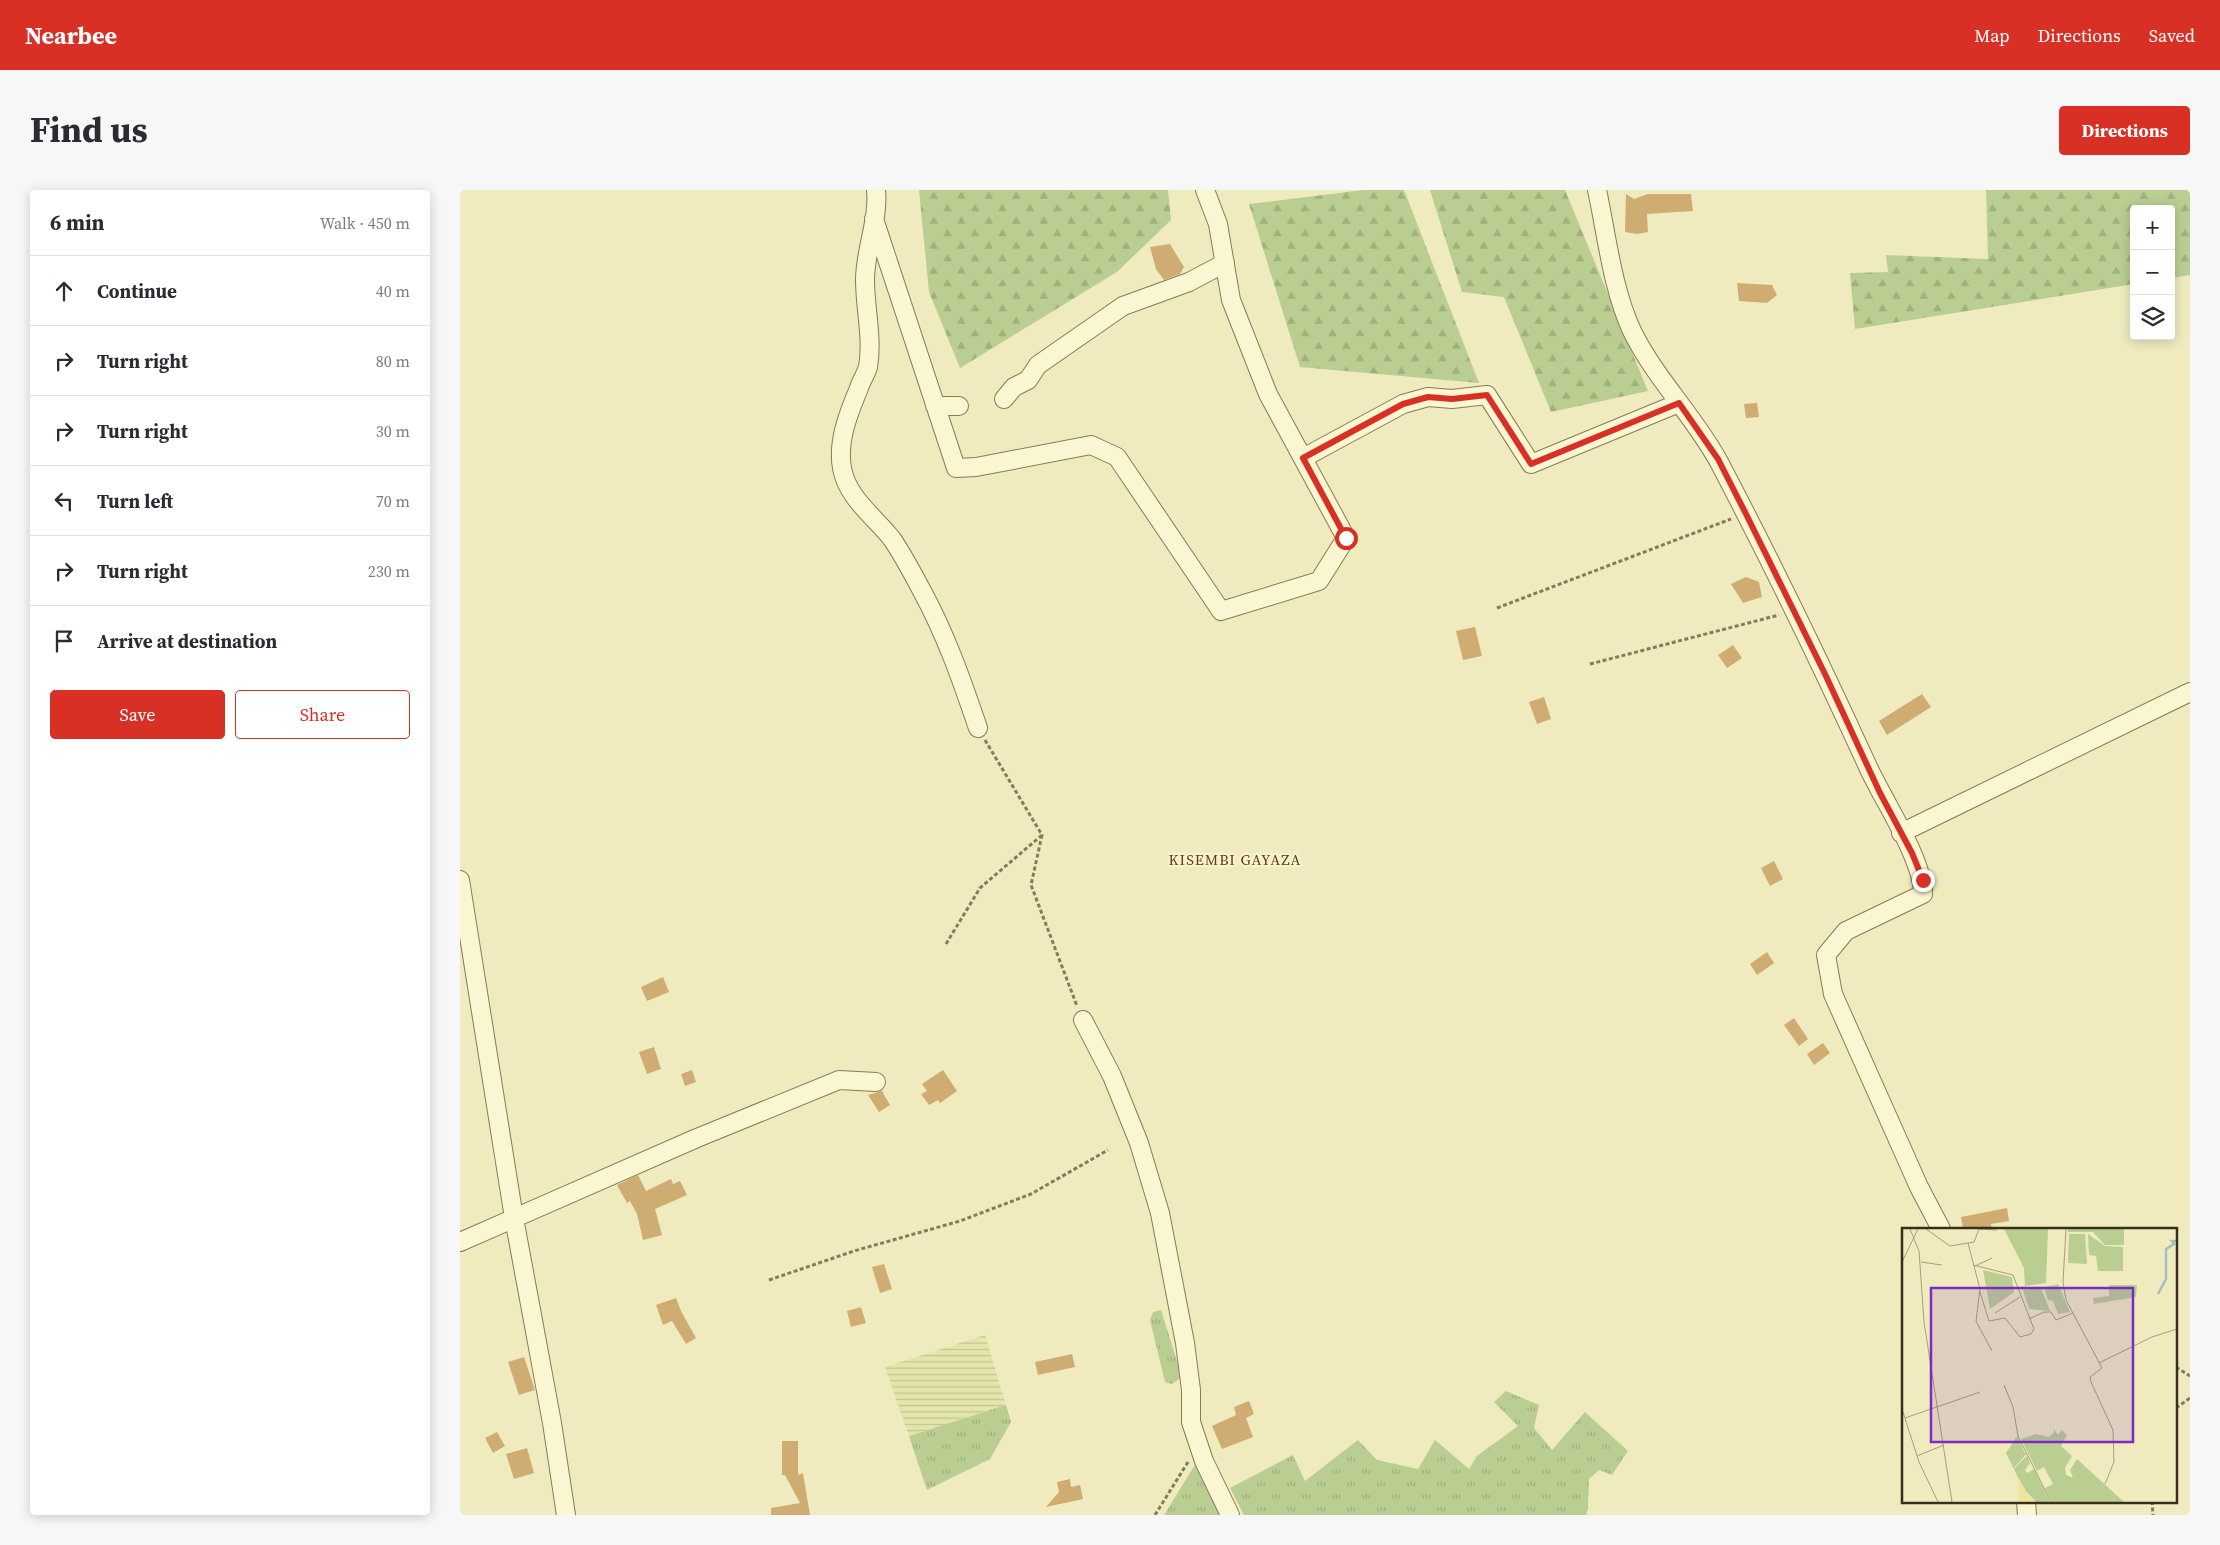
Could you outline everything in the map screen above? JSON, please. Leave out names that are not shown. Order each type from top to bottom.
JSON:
[{"type":"street","points":[[876,190],[874,219],[866,252],[865,280],[870,353],[867,370],[848,415],[842,442],[842,468],[847,483],[858,501],[892,539],[945,635],[978,728]]},
{"type":"street","points":[[874,219],[956,468],[976,467],[1091,445],[1117,457],[1222,611],[1319,581],[1346,538],[1268,394],[1232,300],[1218,224],[1205,190]]},
{"type":"street","points":[[1597,190],[1619,295],[1632,330],[1650,361],[1718,459],[1794,611],[1923,880],[1923,894],[1846,931],[1826,955],[1833,994],[1919,1187],[1940,1228]]},
{"type":"street","points":[[1004,399],[1014,387],[1028,380],[1038,365],[1123,306],[1189,282],[1225,263]]},
{"type":"street","points":[[1303,458],[1403,404],[1428,397],[1452,399],[1487,395],[1531,464],[1679,403]]},
{"type":"street","points":[[935,406],[959,406]]},
{"type":"street","points":[[1902,833],[2190,692]]},
{"type":"street","points":[[460,880],[514,1218],[552,1423],[566,1515]]},
{"type":"street","points":[[1083,1020],[1116,1084],[1139,1143],[1160,1213],[1185,1343],[1191,1390],[1191,1422],[1198,1445],[1230,1515]]},
{"type":"street","points":[[460,1242],[697,1138],[839,1080],[876,1082]]},
{"type":"street","points":[[2026,1502],[2027,1515]]},
{"type":"path","points":[[1497,608],[1746,514]]},
{"type":"path","points":[[1590,664],[1794,611]]},
{"type":"path","points":[[978,728],[1042,835],[1031,885],[1083,1020]]},
{"type":"path","points":[[946,944],[980,888],[1042,835]]},
{"type":"path","points":[[769,1280],[854,1250],[969,1217],[1031,1194],[1108,1150]]},
{"type":"path","points":[[2178,1368],[2190,1376]]},
{"type":"path","points":[[2178,1407],[2190,1398]]},
{"type":"path","points":[[1156,1515],[1198,1445]]},
{"type":"path","points":[[2152,1502],[2153,1515]]},
{"type":"green space","points":[[919,190],[1168,190],[1171,220],[1117,272],[960,368],[929,292]]},
{"type":"green space","points":[[1363,190],[1404,190],[1479,383],[1300,367],[1249,204]]},
{"type":"green space","points":[[1430,190],[1565,190],[1648,391],[1551,412],[1504,297],[1462,292]]},
{"type":"green space","points":[[1986,190],[2190,190],[2190,275],[2175,277],[2175,205],[2130,205],[2130,285],[1855,329],[1850,273],[1888,272],[1886,255],[1988,259]]},
{"type":"green space","points":[[1161,1310],[1182,1377],[1172,1384],[1165,1382],[1150,1320],[1153,1312]]},
{"type":"green space","points":[[985,1335],[1006,1405],[909,1436],[885,1367]]},
{"type":"green space","points":[[1506,1391],[1539,1405],[1534,1428],[1552,1450],[1585,1412],[1628,1451],[1612,1475],[1599,1470],[1589,1479],[1586,1515],[1244,1515],[1230,1488],[1293,1455],[1305,1481],[1358,1440],[1377,1460],[1418,1469],[1435,1440],[1469,1469],[1477,1456],[1518,1426],[1494,1402]]},
{"type":"green space","points":[[1006,1405],[1011,1422],[990,1459],[927,1490],[909,1436]]},
{"type":"green space","points":[[1198,1460],[1224,1515],[1164,1515]]},
{"type":"building","points":[[1626,194],[1634,199],[1648,194],[1691,194],[1693,211],[1647,214],[1648,232],[1637,234],[1625,232]]},
{"type":"building","points":[[1170,244],[1184,267],[1180,274],[1164,280],[1156,269],[1150,247]]},
{"type":"building","points":[[1737,283],[1772,285],[1777,295],[1767,303],[1739,301]]},
{"type":"building","points":[[1757,403],[1759,417],[1746,418],[1744,404]]},
{"type":"building","points":[[1746,577],[1759,582],[1762,597],[1743,603],[1731,584]]},
{"type":"building","points":[[1475,627],[1482,656],[1463,660],[1456,631]]},
{"type":"building","points":[[1733,645],[1742,658],[1727,668],[1718,655]]},
{"type":"building","points":[[1922,694],[1931,707],[1887,735],[1879,721]]},
{"type":"building","points":[[1544,697],[1551,719],[1537,724],[1529,702]]},
{"type":"building","points":[[1774,861],[1783,879],[1770,886],[1761,868]]},
{"type":"building","points":[[1767,952],[1774,963],[1757,975],[1750,964]]},
{"type":"building","points":[[663,977],[669,992],[647,1001],[641,987]]},
{"type":"building","points":[[1794,1018],[1808,1039],[1799,1046],[1784,1025]]},
{"type":"building","points":[[1823,1043],[1830,1053],[1814,1065],[1807,1054]]},
{"type":"building","points":[[654,1047],[661,1069],[647,1074],[639,1052]]},
{"type":"building","points":[[692,1070],[696,1082],[685,1086],[681,1074]]},
{"type":"building","points":[[943,1070],[957,1091],[940,1103],[938,1100],[929,1105],[921,1094],[927,1091],[922,1084]]},
{"type":"building","points":[[882,1091],[890,1105],[879,1112],[868,1095]]},
{"type":"building","points":[[638,1175],[646,1191],[671,1179],[673,1184],[680,1181],[687,1195],[655,1209],[662,1235],[643,1240],[637,1214],[630,1201],[627,1203],[617,1185]]},
{"type":"building","points":[[2007,1208],[2009,1221],[1991,1224],[1992,1228],[1963,1228],[1961,1217]]},
{"type":"building","points":[[884,1264],[892,1289],[880,1293],[872,1267]]},
{"type":"building","points":[[676,1298],[696,1338],[686,1344],[672,1321],[663,1325],[656,1305]]},
{"type":"building","points":[[861,1307],[866,1323],[851,1327],[847,1311]]},
{"type":"building","points":[[1072,1354],[1075,1367],[1038,1375],[1035,1362]]},
{"type":"building","points":[[524,1357],[535,1390],[519,1395],[508,1362]]},
{"type":"building","points":[[1249,1401],[1254,1414],[1246,1418],[1253,1437],[1222,1449],[1212,1426],[1236,1415],[1234,1407]]},
{"type":"building","points":[[497,1432],[505,1446],[493,1453],[485,1438]]},
{"type":"building","points":[[782,1441],[798,1441],[798,1475],[803,1473],[810,1515],[771,1515],[771,1508],[800,1503],[785,1475],[782,1475]]},
{"type":"building","points":[[527,1448],[534,1473],[514,1479],[506,1454]]},
{"type":"building","points":[[1070,1479],[1071,1487],[1080,1485],[1083,1499],[1046,1507],[1059,1492],[1057,1482]]},
{"type":"district","name":"KISEMBI GAYAZA","points":[[1235,859]]},
{"type":"route","points":[[1346,538],[1303,458],[1403,404],[1428,397],[1452,399],[1487,395],[1531,464],[1679,403],[1718,459],[1825,674],[1880,793],[1912,853],[1923,880]]}]
